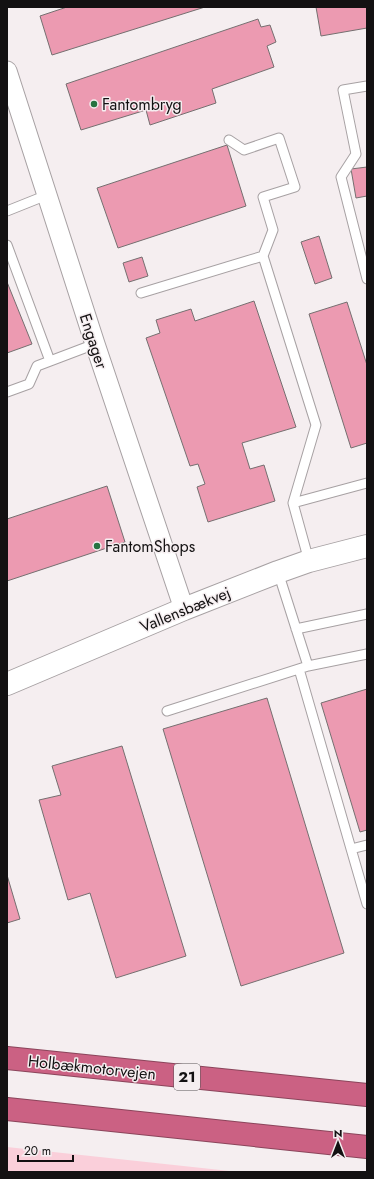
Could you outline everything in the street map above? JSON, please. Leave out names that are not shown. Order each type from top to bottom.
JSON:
[{"type":"highway","name":"Holbækmotorvejen","points":[[7,1058],[367,1095]]},
{"type":"highway","points":[[7,1110],[367,1146]]},
{"type":"street","name":"Engager","points":[[7,71],[95,344],[184,609]]},
{"type":"street","name":"Vallensbækvej","points":[[7,684],[184,609],[278,572],[309,561],[367,546]]},
{"type":"lane","points":[[367,86],[343,90],[356,154],[341,177],[367,279]]},
{"type":"lane","points":[[229,140],[244,150],[279,138],[295,187],[263,197],[273,230],[263,256],[316,425],[293,503],[309,561]]},
{"type":"lane","points":[[7,211],[47,195]]},
{"type":"lane","points":[[7,245],[50,361]]},
{"type":"lane","points":[[141,294],[263,256]]},
{"type":"lane","points":[[7,392],[29,384],[37,366],[95,344]]},
{"type":"lane","points":[[293,503],[367,483]]},
{"type":"lane","points":[[278,572],[296,629],[303,668],[367,904]]},
{"type":"lane","points":[[296,629],[367,614]]},
{"type":"lane","points":[[167,711],[303,668],[367,654]]},
{"type":"lane","points":[[351,849],[367,845]]},
{"type":"shaded area","points":[[7,1147],[239,1172],[7,1172]]},
{"type":"building","points":[[67,7],[205,7],[52,55],[40,16]]},
{"type":"building","points":[[316,7],[367,7],[367,28],[321,36]]},
{"type":"building","points":[[258,19],[261,27],[270,25],[276,42],[267,46],[274,67],[212,89],[216,103],[150,125],[146,110],[81,130],[66,84]]},
{"type":"building","points":[[227,145],[246,206],[118,248],[97,188]]},
{"type":"building","points":[[367,167],[367,196],[356,198],[351,169]]},
{"type":"building","points":[[319,236],[332,278],[315,284],[301,242]]},
{"type":"building","points":[[142,257],[148,276],[129,282],[123,263]]},
{"type":"building","points":[[7,282],[32,344],[7,353]]},
{"type":"building","points":[[254,301],[296,427],[242,443],[250,469],[264,465],[275,501],[208,522],[197,487],[205,484],[198,464],[190,466],[146,338],[160,333],[156,320],[191,309],[195,321]]},
{"type":"building","points":[[347,302],[367,365],[367,443],[351,448],[309,314]]},
{"type":"building","points":[[107,486],[125,542],[7,581],[7,519]]},
{"type":"building","points":[[367,689],[367,830],[360,832],[321,703]]},
{"type":"building","points":[[267,698],[344,953],[241,986],[163,729]]},
{"type":"building","points":[[122,746],[186,956],[116,978],[90,893],[68,900],[39,800],[61,795],[52,766]]},
{"type":"building","points":[[7,875],[20,919],[7,923]]},
{"type":"place","name":"Fantombryg","points":[[94,104]]},
{"type":"place","name":"FantomShops","points":[[97,546]]}]
